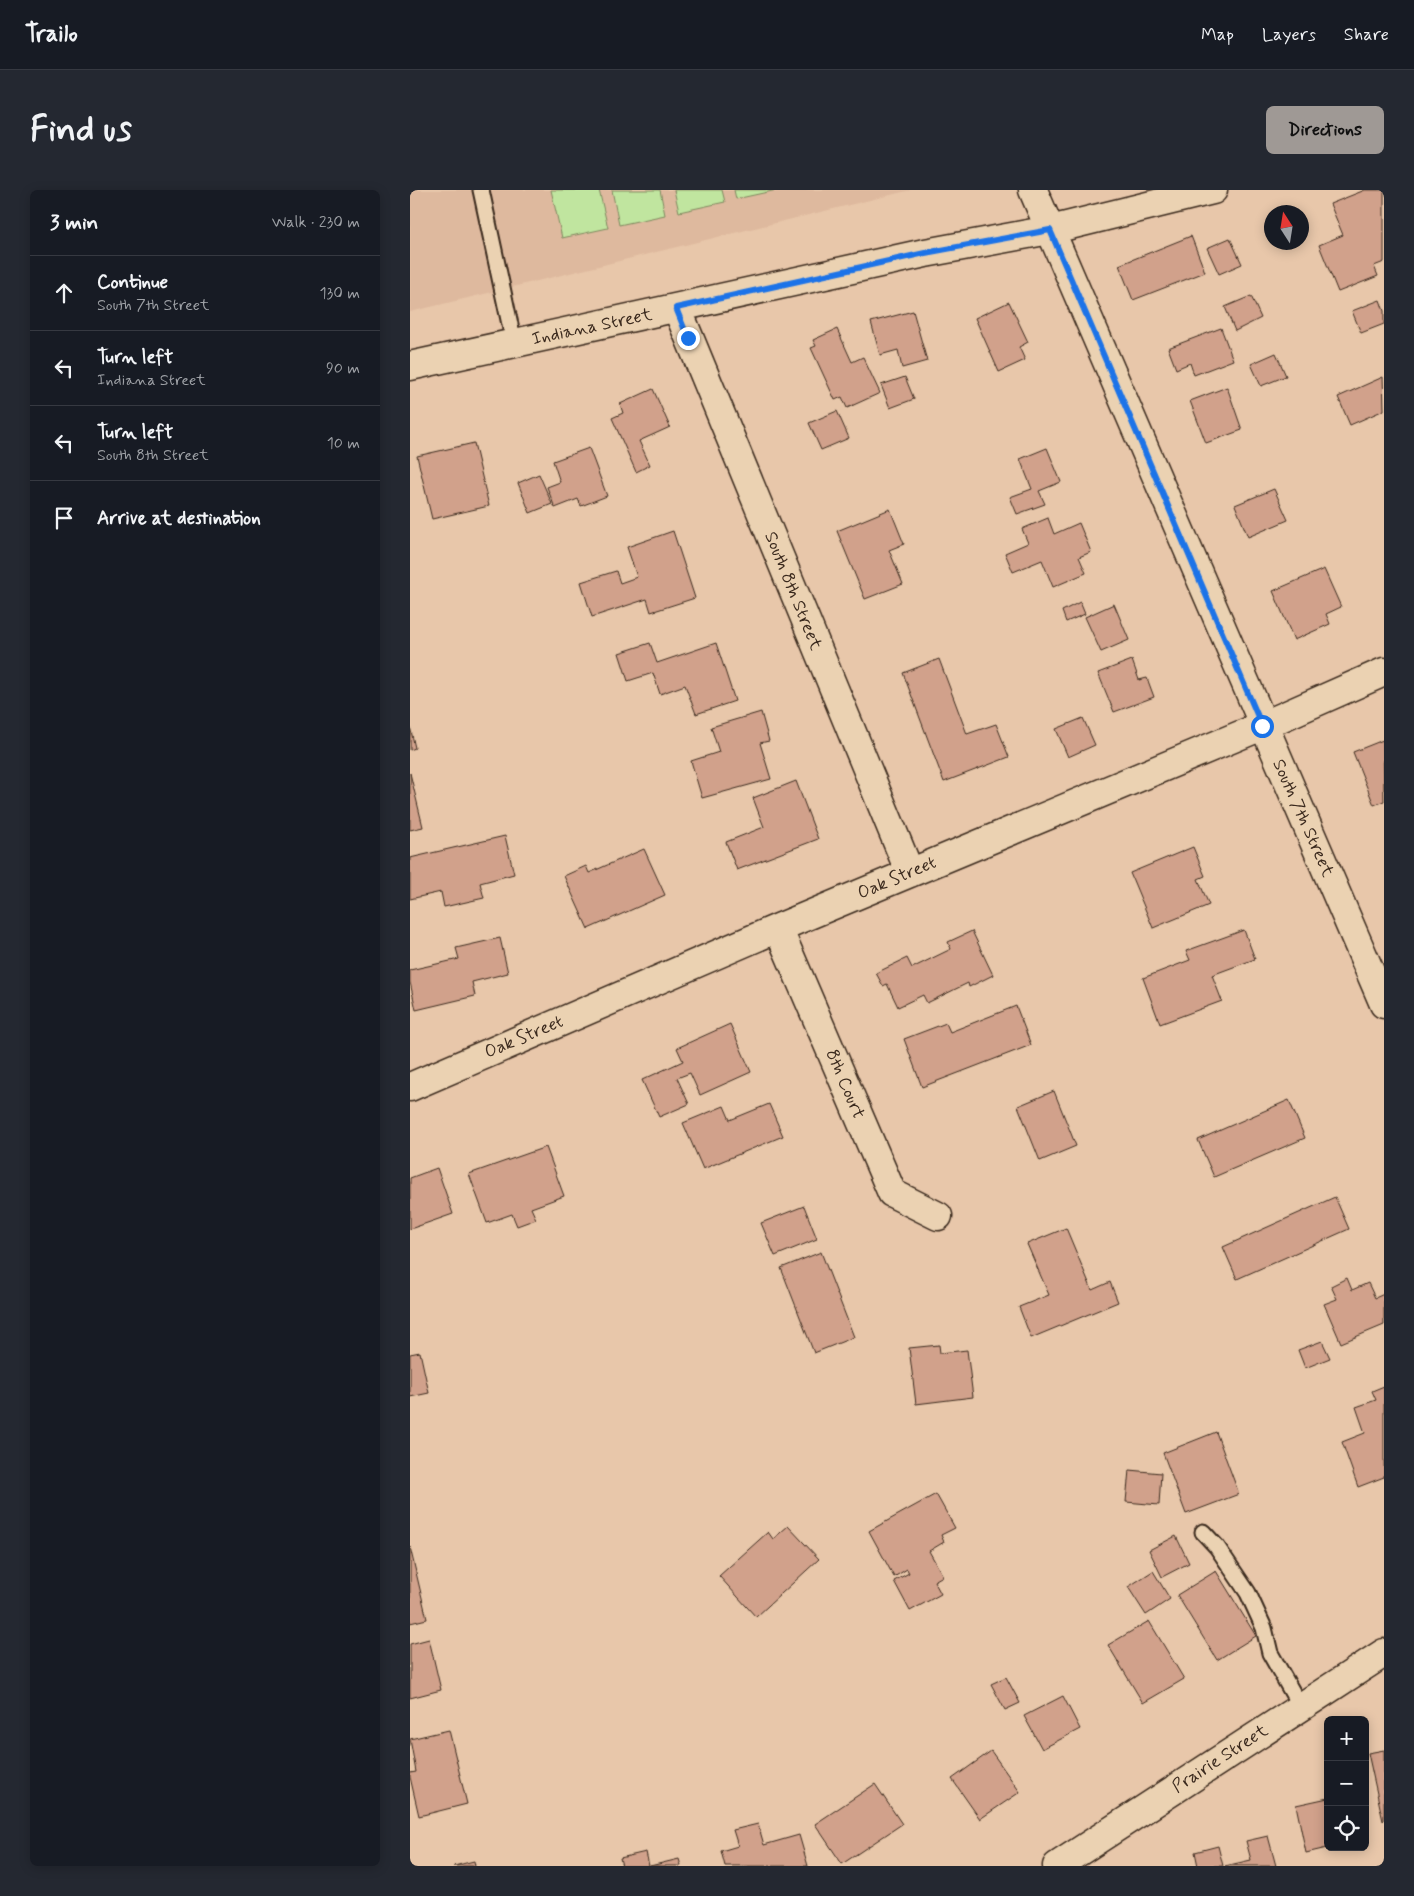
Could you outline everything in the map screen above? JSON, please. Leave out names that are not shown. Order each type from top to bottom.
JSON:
[{"type":"street","name":"South 7th Street","points":[[1032,190],[1262,726],[1384,1004]]},
{"type":"street","name":"Indiana Street","points":[[410,366],[925,253],[1050,230],[1212,190]]},
{"type":"street","name":"South 8th Street","points":[[676,308],[910,873]]},
{"type":"street","name":"Oak Street","points":[[410,1086],[778,928],[1262,726],[1384,672]]},
{"type":"street","name":"8th Court","points":[[778,928],[892,1193],[938,1216]]},
{"type":"street","name":"Prairie Street","points":[[1057,1866],[1384,1653]]},
{"type":"lane","points":[[481,190],[514,344]]},
{"type":"lane","points":[[1203,1532],[1217,1547],[1248,1593],[1264,1628],[1270,1653],[1300,1706]]},
{"type":"shaded area","points":[[410,190],[911,190],[410,312]]},
{"type":"green space","points":[[551,190],[599,190],[608,228],[562,238]]},
{"type":"green space","points":[[612,190],[660,190],[665,215],[619,225]]},
{"type":"green space","points":[[674,190],[722,190],[725,202],[679,212]]},
{"type":"green space","points":[[734,190],[777,190],[736,199]]},
{"type":"building","points":[[1365,190],[1384,190],[1384,262],[1374,266],[1378,276],[1338,292],[1319,245],[1343,235],[1330,204]]},
{"type":"building","points":[[1191,236],[1205,272],[1133,300],[1119,265]]},
{"type":"building","points":[[1230,238],[1242,264],[1219,274],[1207,248]]},
{"type":"building","points":[[1251,296],[1261,318],[1235,331],[1225,307]]},
{"type":"building","points":[[1380,300],[1384,311],[1384,324],[1361,333],[1352,311]]},
{"type":"building","points":[[1009,302],[1028,342],[1019,347],[1025,360],[999,372],[975,318]]},
{"type":"building","points":[[913,311],[927,361],[902,368],[898,350],[880,355],[871,322]]},
{"type":"building","points":[[1221,328],[1233,360],[1194,375],[1190,363],[1176,369],[1168,348]]},
{"type":"building","points":[[837,329],[852,362],[863,357],[880,393],[847,408],[842,397],[835,400],[811,348],[816,346],[813,340]]},
{"type":"building","points":[[1276,353],[1286,376],[1261,386],[1251,364]]},
{"type":"building","points":[[905,377],[914,399],[890,408],[881,385]]},
{"type":"building","points":[[1383,377],[1384,410],[1350,425],[1338,397]]},
{"type":"building","points":[[1227,387],[1242,430],[1206,443],[1190,401]]},
{"type":"building","points":[[653,389],[670,427],[639,441],[650,465],[636,472],[612,418],[623,413],[620,404]]},
{"type":"building","points":[[837,411],[849,438],[821,450],[809,423]]},
{"type":"building","points":[[474,443],[489,506],[432,519],[417,456]]},
{"type":"building","points":[[589,448],[607,496],[581,506],[578,499],[555,508],[547,487],[560,482],[553,461]]},
{"type":"building","points":[[1047,448],[1061,482],[1039,491],[1045,504],[1017,514],[1010,497],[1032,489],[1020,459]]},
{"type":"building","points":[[539,474],[552,504],[530,513],[518,483]]},
{"type":"building","points":[[1274,489],[1288,520],[1248,537],[1235,505]]},
{"type":"building","points":[[890,509],[904,544],[889,550],[903,584],[865,599],[837,531]]},
{"type":"building","points":[[1048,518],[1054,534],[1079,523],[1091,552],[1079,557],[1086,573],[1053,587],[1042,560],[1013,572],[1005,553],[1028,543],[1022,529]]},
{"type":"building","points":[[673,531],[695,598],[651,612],[647,599],[592,617],[581,582],[616,571],[620,583],[637,577],[627,547]]},
{"type":"building","points":[[1324,569],[1341,607],[1326,614],[1330,624],[1294,640],[1273,591]]},
{"type":"building","points":[[1080,602],[1085,614],[1066,622],[1062,611]]},
{"type":"building","points":[[1114,604],[1129,640],[1101,652],[1085,617]]},
{"type":"building","points":[[650,643],[657,663],[716,643],[735,701],[696,714],[685,685],[660,694],[653,673],[628,681],[619,653]]},
{"type":"building","points":[[939,659],[967,734],[996,724],[1009,757],[944,782],[903,673]]},
{"type":"building","points":[[1132,660],[1139,680],[1147,678],[1154,697],[1114,712],[1098,673]]},
{"type":"building","points":[[761,712],[769,741],[760,743],[771,779],[702,798],[691,761],[719,752],[711,727]]},
{"type":"building","points":[[1083,718],[1095,745],[1068,757],[1056,729]]},
{"type":"building","points":[[410,726],[415,748],[410,750]]},
{"type":"building","points":[[1383,740],[1384,801],[1374,805],[1353,752]]},
{"type":"building","points":[[410,773],[423,827],[410,830]]},
{"type":"building","points":[[796,781],[818,839],[737,870],[726,842],[764,827],[753,798]]},
{"type":"building","points":[[505,836],[514,874],[480,883],[484,898],[444,907],[441,892],[410,899],[410,858]]},
{"type":"building","points":[[1193,847],[1205,876],[1198,879],[1209,905],[1153,928],[1130,873]]},
{"type":"building","points":[[644,849],[665,895],[588,929],[564,876],[586,866],[589,873]]},
{"type":"building","points":[[1244,930],[1255,959],[1212,975],[1222,1001],[1160,1024],[1143,978],[1190,960],[1186,951]]},
{"type":"building","points":[[972,931],[993,975],[969,987],[968,983],[927,1003],[923,995],[898,1007],[887,984],[883,986],[876,973],[907,958],[912,968],[951,949],[948,942]]},
{"type":"building","points":[[500,938],[508,973],[472,982],[475,996],[416,1010],[410,982],[410,970],[459,959],[456,948]]},
{"type":"building","points":[[1016,1006],[1031,1045],[922,1087],[904,1039],[946,1023],[950,1032]]},
{"type":"building","points":[[730,1024],[751,1072],[700,1095],[690,1073],[677,1078],[689,1104],[659,1117],[642,1080],[683,1061],[677,1048]]},
{"type":"building","points":[[1054,1091],[1076,1146],[1040,1161],[1018,1106]]},
{"type":"building","points":[[1289,1100],[1305,1138],[1214,1177],[1198,1140]]},
{"type":"building","points":[[769,1104],[783,1136],[703,1169],[683,1123],[724,1106],[730,1120]]},
{"type":"building","points":[[546,1147],[564,1196],[531,1208],[536,1219],[517,1226],[512,1214],[487,1223],[469,1174]]},
{"type":"building","points":[[437,1168],[453,1214],[410,1229],[410,1178]]},
{"type":"building","points":[[1335,1197],[1349,1229],[1237,1279],[1223,1247]]},
{"type":"building","points":[[804,1206],[817,1239],[775,1256],[761,1223]]},
{"type":"building","points":[[1066,1228],[1092,1290],[1110,1282],[1118,1302],[1031,1338],[1019,1307],[1049,1295],[1027,1244]]},
{"type":"building","points":[[821,1252],[854,1337],[814,1353],[781,1268]]},
{"type":"building","points":[[1347,1278],[1352,1290],[1368,1283],[1375,1298],[1384,1294],[1384,1325],[1341,1343],[1324,1304],[1337,1299],[1331,1286]]},
{"type":"building","points":[[1322,1341],[1330,1358],[1305,1368],[1298,1350]]},
{"type":"building","points":[[939,1345],[940,1353],[967,1350],[973,1397],[916,1404],[909,1348]]},
{"type":"building","points":[[420,1352],[429,1393],[410,1397],[410,1354]]},
{"type":"building","points":[[1384,1386],[1384,1477],[1358,1487],[1342,1442],[1365,1433],[1356,1407],[1376,1400],[1372,1391]]},
{"type":"building","points":[[1216,1432],[1239,1494],[1186,1514],[1163,1453]]},
{"type":"building","points":[[1129,1470],[1161,1473],[1159,1505],[1126,1502]]},
{"type":"building","points":[[936,1494],[955,1528],[941,1535],[944,1542],[929,1551],[943,1576],[934,1581],[941,1594],[910,1611],[894,1581],[909,1573],[907,1569],[894,1577],[869,1531]]},
{"type":"building","points":[[788,1526],[819,1559],[756,1617],[719,1576],[768,1532],[773,1539]]},
{"type":"building","points":[[1176,1536],[1189,1563],[1162,1577],[1149,1550]]},
{"type":"building","points":[[410,1547],[427,1619],[410,1623]]},
{"type":"building","points":[[1153,1571],[1170,1599],[1146,1615],[1128,1587]]},
{"type":"building","points":[[1216,1571],[1256,1636],[1217,1660],[1177,1595]]},
{"type":"building","points":[[1149,1621],[1184,1679],[1143,1703],[1108,1645]]},
{"type":"building","points":[[429,1639],[441,1690],[410,1698],[410,1644]]},
{"type":"building","points":[[1006,1677],[1020,1703],[1005,1710],[991,1684]]},
{"type":"building","points":[[1063,1696],[1080,1729],[1042,1749],[1024,1716]]},
{"type":"building","points":[[449,1730],[467,1804],[419,1816],[410,1777],[410,1773],[416,1772],[410,1739]]},
{"type":"building","points":[[1384,1750],[1383,1821],[1369,1758],[1369,1753]]},
{"type":"building","points":[[991,1751],[1020,1792],[980,1819],[952,1779]]},
{"type":"building","points":[[875,1784],[902,1824],[842,1864],[815,1824]]},
{"type":"building","points":[[1324,1799],[1324,1849],[1306,1853],[1296,1805]]},
{"type":"building","points":[[758,1824],[764,1845],[799,1835],[808,1866],[725,1866],[721,1851],[738,1846],[733,1830]]},
{"type":"building","points":[[1268,1836],[1276,1866],[1225,1866],[1251,1860],[1246,1841]]},
{"type":"building","points":[[1218,1846],[1223,1866],[1198,1866],[1195,1852]]},
{"type":"building","points":[[646,1852],[649,1866],[622,1866],[620,1858]]},
{"type":"building","points":[[679,1859],[681,1866],[650,1866]]},
{"type":"building","points":[[474,1861],[475,1866],[454,1866]]},
{"type":"route","points":[[688,338],[676,308],[925,253],[1050,230],[1262,726]]}]
